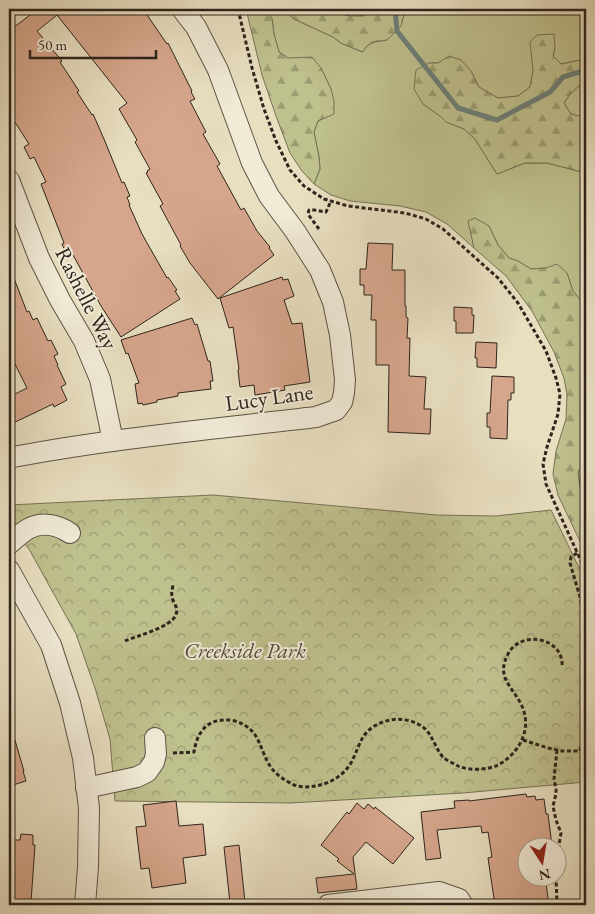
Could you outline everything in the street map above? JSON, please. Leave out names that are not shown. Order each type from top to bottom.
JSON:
[{"type":"street","name":"Lucy Lane","points":[[9,459],[48,450],[113,441],[316,417],[336,410],[342,402],[345,380],[340,335],[333,302],[320,270],[295,231],[269,196],[252,163],[218,70],[196,27],[182,9]]},
{"type":"street","name":"Rashelle Way","points":[[9,180],[39,258],[60,300],[84,341],[100,379],[113,441]]},
{"type":"street","points":[[9,544],[28,529],[35,526],[50,524],[59,526],[70,533]]},
{"type":"street","points":[[9,570],[51,645],[70,702],[83,758],[89,808],[85,905]]},
{"type":"street","points":[[86,788],[137,777],[147,772],[154,762],[155,746]]},
{"type":"street","points":[[328,905],[439,892],[459,899],[463,905]]},
{"type":"path","points":[[238,9],[264,109],[276,141],[290,170],[304,186],[324,199],[348,206],[405,213],[426,218],[442,229],[498,278],[518,303],[546,351],[556,378],[560,394],[558,414],[543,464],[546,484],[586,572]]},
{"type":"path","points":[[319,229],[308,214],[309,210],[326,212],[331,201]]},
{"type":"path","points":[[577,553],[571,557],[570,562],[580,597],[586,630]]},
{"type":"path","points":[[125,640],[171,622],[176,615],[176,606],[171,597],[173,584]]},
{"type":"path","points":[[155,746],[194,752],[196,741],[203,730],[214,722],[230,720],[245,724],[255,734],[273,770],[282,778],[296,785],[310,787],[325,784],[339,777],[351,763],[364,736],[372,727],[396,719],[409,720],[429,732],[443,757],[460,767],[486,768],[497,765],[509,757],[518,748],[525,733],[525,717],[521,705],[504,678],[504,664],[509,651],[527,639],[547,641],[560,655],[562,666]]},
{"type":"path","points":[[580,751],[586,723]]},
{"type":"path","points":[[522,740],[562,751],[586,751]]},
{"type":"path","points":[[557,750],[554,779],[556,794],[553,806],[560,836]]},
{"type":"path","points":[[556,886],[557,905]]},
{"type":"green space","points":[[246,9],[266,9],[272,19],[279,52],[288,58],[312,57],[321,68],[331,89],[334,101],[334,114],[318,121],[314,132],[320,169],[314,184],[302,171],[290,153],[262,75]]},
{"type":"green space","points":[[266,9],[283,9],[294,19],[362,52],[370,44],[387,40],[404,15],[403,9],[586,9],[586,59],[561,64],[553,56],[555,48],[533,71],[530,87],[518,96],[498,98],[479,87],[471,71],[438,63],[429,63],[423,104],[446,122],[464,129],[475,139],[497,174],[525,163],[547,163],[586,173],[586,307],[573,291],[567,273],[546,268],[531,269],[509,258],[498,245],[489,226],[471,233],[474,248],[447,224],[426,212],[400,206],[350,201],[331,195],[314,184],[320,169],[314,132],[318,121],[324,118],[331,89],[321,68],[288,58],[279,52],[272,19]]},
{"type":"green space","points":[[283,9],[328,9],[351,16],[364,16],[375,9],[403,9],[404,15],[401,26],[387,40],[372,42],[363,52],[294,19]]},
{"type":"green space","points":[[328,9],[375,9],[365,15],[350,16]]},
{"type":"green space","points":[[554,34],[555,48],[553,56],[561,64],[586,59],[586,81],[574,90],[564,103],[571,114],[586,118],[586,173],[547,163],[525,163],[497,174],[475,139],[464,129],[446,122],[423,104],[414,89],[416,70],[429,63],[438,63],[449,56],[461,60],[471,71],[479,87],[498,98],[518,96],[530,87],[533,71],[530,42],[537,35]]},
{"type":"green space","points":[[586,81],[586,118],[571,114],[564,103],[574,90]]},
{"type":"green space","points":[[475,218],[489,226],[498,245],[509,258],[531,269],[546,268],[557,264],[567,273],[573,291],[586,307],[586,458],[578,472],[580,488],[586,500],[586,554],[558,495],[553,474],[556,451],[566,419],[567,394],[564,378],[554,352],[532,311],[506,276],[474,248],[468,221]]},
{"type":"green space","points":[[586,458],[586,500],[580,488],[578,472]]},
{"type":"green space","name":"Creekside Park","points":[[213,495],[437,515],[496,516],[551,510],[586,582],[586,782],[463,793],[291,803],[115,801],[110,739],[76,634],[29,549],[9,526],[9,505]]},
{"type":"building","points":[[38,9],[143,9],[168,43],[192,91],[195,99],[190,101],[206,132],[203,134],[220,164],[217,166],[241,210],[244,208],[274,255],[218,299],[190,263],[160,206],[163,204],[146,173],[150,169],[135,142],[137,140],[119,109],[127,103],[57,15],[37,31],[62,61],[60,62],[79,91],[77,92],[93,114],[122,183],[124,182],[130,196],[127,197],[129,205],[142,234],[167,278],[177,290],[175,291],[180,299],[121,337],[101,306],[73,255],[68,257],[41,184],[46,182],[34,157],[30,159],[24,147],[29,144],[9,113],[9,31]]},
{"type":"building","points":[[368,243],[393,244],[392,270],[405,270],[405,306],[406,317],[408,318],[407,338],[410,338],[409,376],[426,377],[424,409],[431,409],[430,434],[388,432],[389,365],[376,365],[376,320],[371,320],[372,295],[364,295],[364,285],[360,285],[360,269],[366,269]]},
{"type":"building","points":[[10,268],[27,312],[29,311],[33,320],[37,318],[48,341],[51,340],[58,354],[54,356],[66,384],[61,387],[67,400],[54,407],[53,404],[9,425],[9,397],[27,388],[9,352]]},
{"type":"building","points":[[282,277],[283,280],[288,279],[294,296],[284,300],[292,324],[302,323],[310,382],[284,386],[285,390],[255,395],[254,385],[240,387],[233,327],[229,328],[220,298]]},
{"type":"building","points":[[454,307],[472,308],[472,315],[474,315],[473,333],[456,333]]},
{"type":"building","points":[[192,318],[195,325],[197,324],[208,361],[210,361],[213,381],[210,381],[211,389],[178,393],[178,396],[157,400],[157,402],[143,405],[142,403],[138,404],[135,384],[139,383],[121,340]]},
{"type":"building","points":[[476,342],[497,343],[496,368],[477,367],[477,358],[475,358]]},
{"type":"building","points":[[492,376],[514,377],[514,393],[511,393],[511,400],[508,400],[507,439],[490,438],[490,427],[487,427],[487,413],[490,413]]},
{"type":"building","points":[[12,730],[26,781],[13,785],[11,779],[9,780],[9,731]]},
{"type":"building","points":[[526,794],[527,797],[535,796],[536,800],[544,799],[551,836],[518,836],[518,886],[546,886],[549,905],[495,905],[488,858],[492,857],[488,832],[482,833],[481,826],[437,830],[441,858],[426,860],[421,812],[455,808],[454,801]]},
{"type":"building","points":[[176,801],[179,826],[203,824],[206,855],[183,858],[186,883],[152,888],[149,868],[141,869],[136,827],[146,826],[143,805]]},
{"type":"building","points":[[357,803],[364,809],[368,804],[374,809],[375,807],[414,838],[393,864],[366,842],[353,857],[357,889],[318,893],[316,878],[354,874],[321,845],[347,812],[349,814]]},
{"type":"building","points":[[21,834],[33,835],[33,845],[35,845],[31,902],[29,902],[29,905],[9,904],[9,840],[20,840]]},
{"type":"building","points":[[239,845],[245,902],[230,903],[224,847]]},
{"type":"waterway","points":[[395,9],[397,31],[458,108],[497,120],[550,92],[563,77],[586,70]]}]
